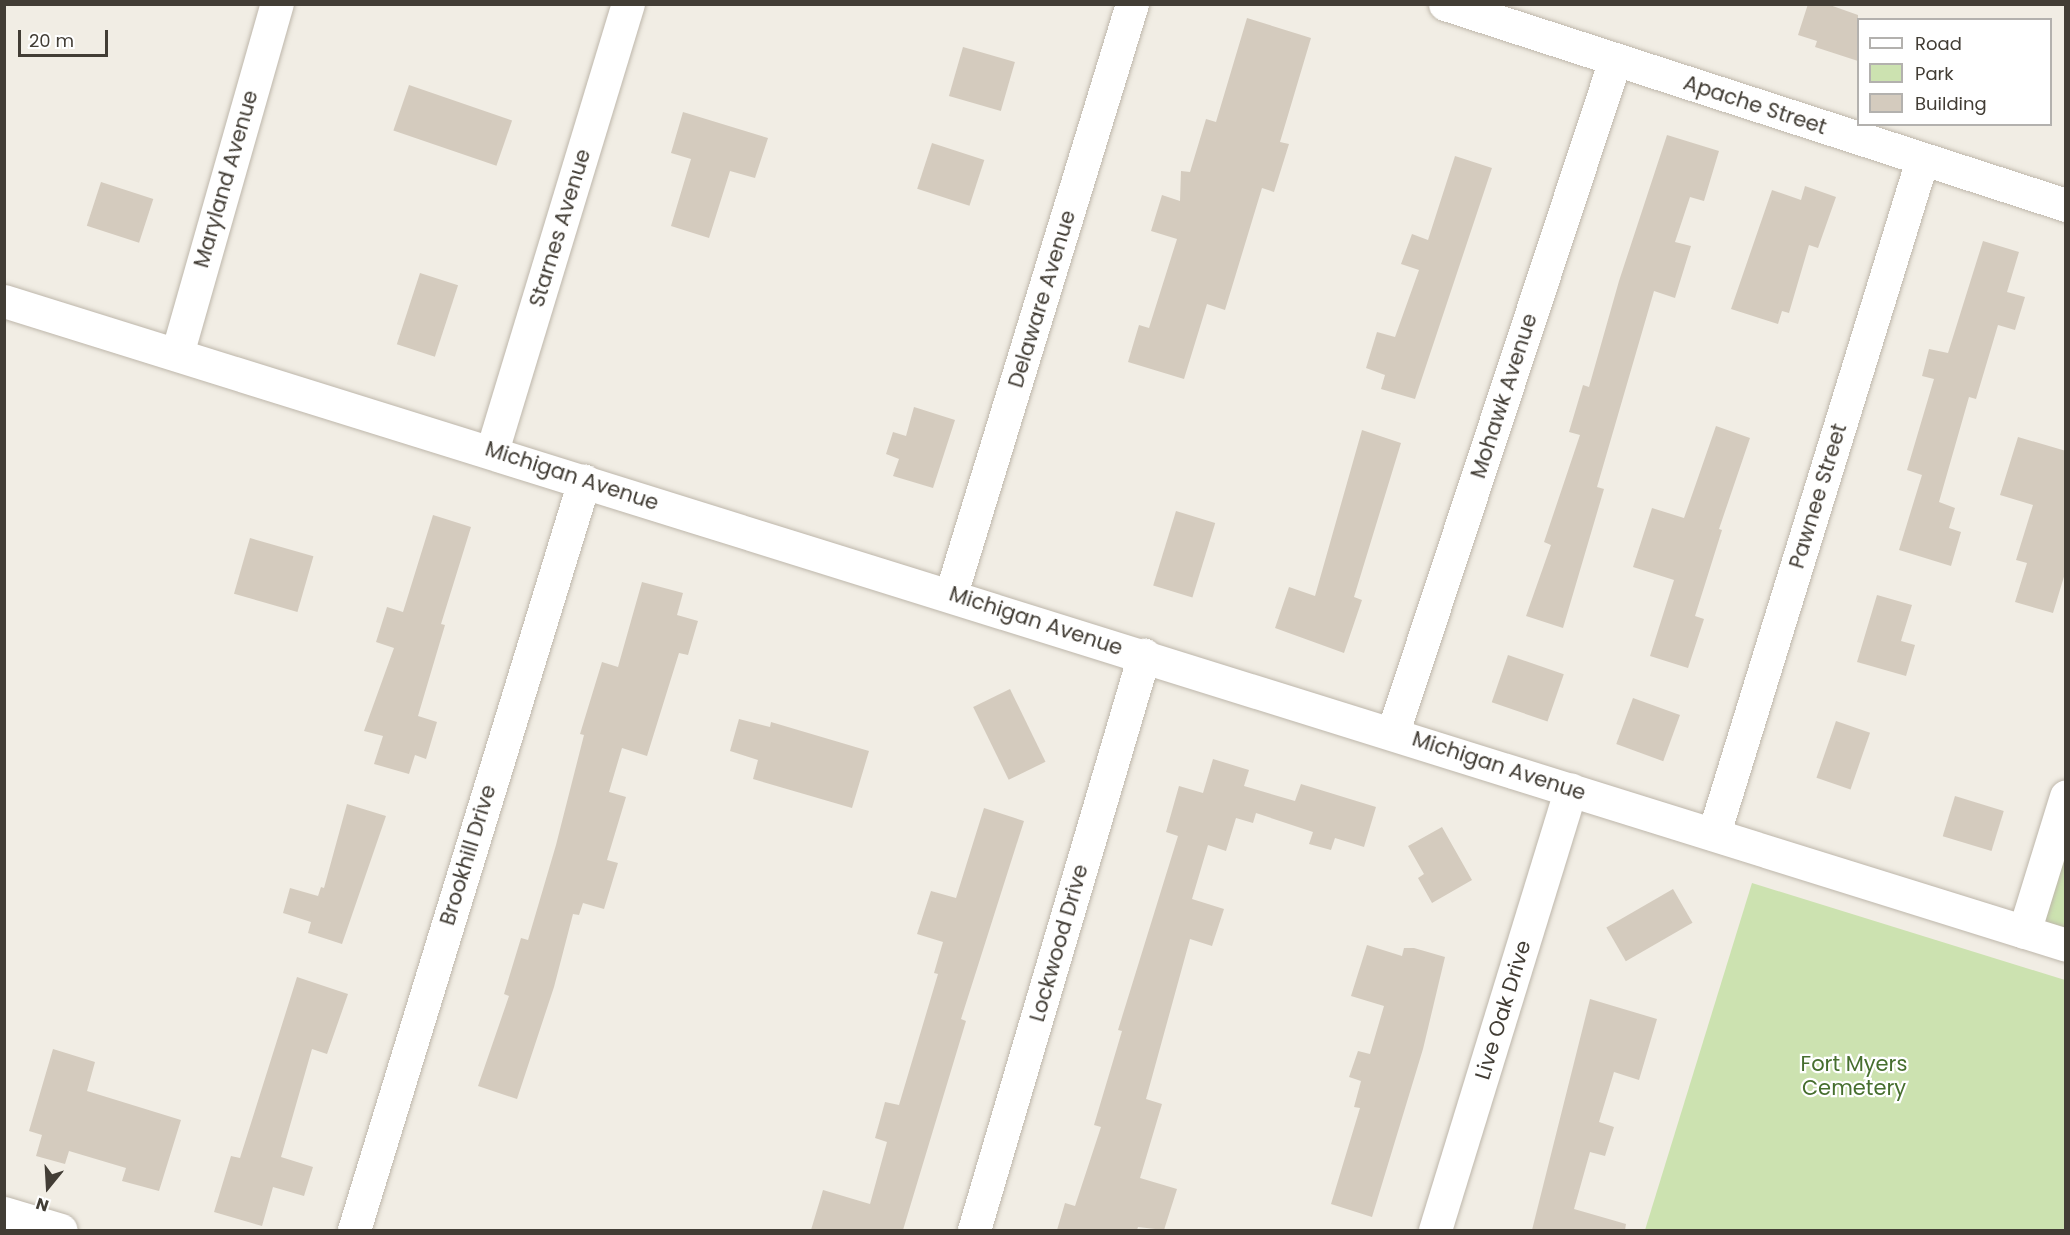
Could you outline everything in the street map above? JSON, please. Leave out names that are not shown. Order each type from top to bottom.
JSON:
[{"type":"street","name":"Maryland Avenue","points":[[177,354],[277,4]]},
{"type":"street","name":"Starnes Avenue","points":[[492,451],[628,4]]},
{"type":"street","name":"Delaware Avenue","points":[[951,594],[1132,4]]},
{"type":"street","name":"Apache Street","points":[[1445,4],[2066,206]]},
{"type":"street","name":"Mohawk Avenue","points":[[1393,732],[1615,60]]},
{"type":"street","name":"Pawnee Street","points":[[1714,833],[1922,160]]},
{"type":"street","name":"Michigan Avenue","points":[[4,301],[1393,732],[2066,945]]},
{"type":"street","name":"Brookhill Drive","points":[[354,1230],[584,481]]},
{"type":"street","name":"Lockwood Drive","points":[[974,1230],[1144,655]]},
{"type":"street","name":"Live Oak Drive","points":[[1436,1230],[1571,789]]},
{"type":"street","points":[[2024,932],[2066,796]]},
{"type":"street","points":[[4,1213],[61,1230]]},
{"type":"green space","points":[[2065,839],[2065,931],[2039,922]]},
{"type":"green space","name":"Fort Myers Cemetery","points":[[1752,883],[2065,980],[2065,1230],[1645,1230]]},
{"type":"building","points":[[1808,4],[1827,4],[1858,15],[1857,61],[1815,47],[1817,41],[1798,35]]},
{"type":"building","points":[[1247,18],[1311,38],[1280,142],[1289,144],[1274,192],[1262,188],[1225,310],[1207,304],[1184,379],[1128,362],[1139,325],[1149,328],[1177,239],[1151,231],[1162,195],[1180,201],[1181,171],[1190,172],[1206,119],[1216,122]]},
{"type":"building","points":[[963,47],[1015,62],[1001,111],[949,96]]},
{"type":"building","points":[[409,85],[512,120],[496,166],[393,130]]},
{"type":"building","points":[[683,112],[768,138],[755,178],[730,171],[709,238],[671,226],[691,159],[671,153]]},
{"type":"building","points":[[1667,135],[1719,151],[1704,201],[1690,197],[1675,242],[1691,246],[1675,298],[1654,291],[1597,487],[1604,489],[1563,628],[1526,616],[1551,545],[1544,542],[1580,435],[1569,432],[1583,385],[1589,387],[1619,281]]},
{"type":"building","points":[[932,143],[984,160],[969,206],[917,189]]},
{"type":"building","points":[[1455,156],[1492,168],[1415,399],[1381,389],[1385,375],[1366,368],[1377,332],[1395,337],[1419,270],[1401,264],[1412,234],[1428,240]]},
{"type":"building","points":[[101,182],[153,199],[139,243],[87,226]]},
{"type":"building","points":[[1805,186],[1836,197],[1818,248],[1809,245],[1789,313],[1782,311],[1778,324],[1731,309],[1772,190],[1801,200]]},
{"type":"building","points":[[1983,241],[2019,252],[2007,292],[2025,297],[2015,330],[1998,325],[1976,399],[1969,397],[1939,502],[1955,508],[1949,528],[1961,532],[1951,566],[1899,550],[1922,475],[1907,470],[1934,379],[1922,376],[1929,349],[1948,353]]},
{"type":"building","points":[[420,273],[458,285],[435,357],[397,344]]},
{"type":"building","points":[[914,407],[955,420],[933,488],[893,476],[899,459],[886,454],[893,432],[906,436]]},
{"type":"building","points":[[1716,426],[1750,438],[1719,529],[1722,530],[1695,616],[1704,619],[1688,668],[1650,656],[1674,580],[1633,567],[1652,508],[1684,518]]},
{"type":"building","points":[[1362,430],[1401,443],[1354,597],[1362,600],[1344,653],[1275,628],[1289,587],[1315,596]]},
{"type":"building","points":[[2018,437],[2066,451],[2066,570],[2053,613],[2015,602],[2027,563],[2016,560],[2033,505],[2000,495]]},
{"type":"building","points":[[1176,511],[1215,523],[1192,598],[1153,586]]},
{"type":"building","points":[[433,515],[471,527],[441,624],[445,625],[418,716],[437,722],[426,759],[415,755],[409,774],[374,764],[383,736],[364,731],[394,648],[376,642],[387,607],[403,612]]},
{"type":"building","points":[[250,538],[313,556],[297,612],[234,594]]},
{"type":"building","points":[[642,582],[683,593],[677,615],[698,621],[688,655],[679,653],[647,756],[622,748],[609,792],[626,797],[607,860],[618,863],[604,909],[583,903],[579,915],[573,914],[554,987],[517,1099],[478,1086],[509,996],[504,994],[521,938],[528,940],[556,845],[584,735],[580,734],[602,662],[618,667]]},
{"type":"building","points":[[1877,595],[1912,605],[1901,641],[1915,645],[1906,676],[1857,662]]},
{"type":"building","points":[[1508,655],[1564,674],[1548,721],[1492,702]]},
{"type":"building","points":[[1010,689],[1046,762],[1009,780],[973,707]]},
{"type":"building","points":[[1633,698],[1680,715],[1663,761],[1616,744]]},
{"type":"building","points":[[739,719],[770,727],[771,722],[869,751],[852,808],[753,779],[758,760],[730,751]]},
{"type":"building","points":[[1836,721],[1870,733],[1851,789],[1816,778]]},
{"type":"building","points":[[1213,759],[1249,770],[1244,786],[1295,801],[1301,784],[1376,807],[1364,847],[1335,838],[1331,850],[1309,844],[1313,832],[1256,813],[1253,823],[1236,818],[1226,851],[1208,845],[1192,899],[1224,909],[1212,946],[1190,939],[1146,1099],[1162,1104],[1140,1178],[1177,1189],[1164,1230],[1138,1227],[1137,1230],[1057,1230],[1065,1203],[1075,1206],[1101,1127],[1094,1125],[1122,1031],[1118,1030],[1178,836],[1166,832],[1179,786],[1203,793]]},
{"type":"building","points":[[1955,796],[2004,811],[1991,851],[1943,836]]},
{"type":"building","points":[[347,804],[386,816],[342,944],[308,933],[311,922],[283,913],[290,888],[318,896],[321,887],[324,888]]},
{"type":"building","points":[[984,808],[1024,821],[961,1019],[966,1021],[903,1230],[811,1230],[823,1190],[870,1204],[887,1142],[875,1138],[885,1102],[899,1105],[938,974],[934,973],[943,942],[917,934],[931,891],[956,898]]},
{"type":"building","points":[[1442,827],[1472,880],[1432,903],[1418,878],[1424,874],[1408,846]]},
{"type":"building","points":[[1673,889],[1692,923],[1626,961],[1606,927]]},
{"type":"building","points":[[1367,945],[1402,956],[1404,948],[1414,948],[1445,957],[1423,1049],[1372,1217],[1331,1204],[1360,1108],[1354,1107],[1361,1081],[1349,1077],[1358,1051],[1370,1054],[1384,1006],[1351,996]]},
{"type":"building","points":[[297,977],[348,994],[327,1054],[312,1049],[281,1157],[313,1167],[304,1196],[273,1187],[262,1226],[214,1212],[231,1156],[240,1158]]},
{"type":"building","points":[[1590,999],[1657,1019],[1639,1080],[1614,1072],[1599,1122],[1614,1127],[1605,1156],[1590,1152],[1574,1209],[1626,1224],[1625,1230],[1532,1230]]},
{"type":"building","points":[[53,1049],[95,1062],[87,1091],[181,1120],[159,1191],[122,1181],[126,1168],[69,1151],[65,1164],[36,1156],[42,1135],[29,1131]]}]
